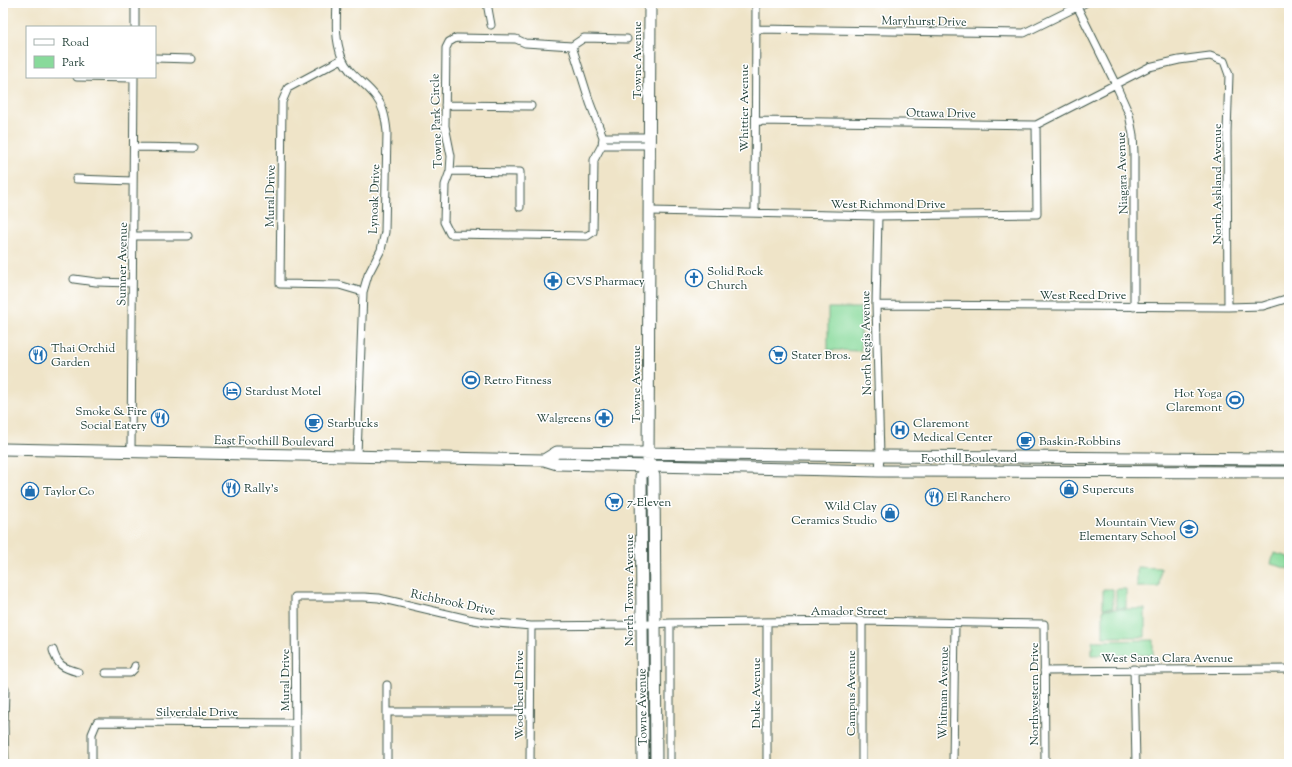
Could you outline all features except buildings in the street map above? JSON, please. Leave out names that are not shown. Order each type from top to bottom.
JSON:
[{"type":"main road","name":"Towne Avenue","points":[[650,3],[648,465],[654,476],[656,764]]},
{"type":"main road","name":"East Foothill Boulevard","points":[[3,449],[358,455],[544,460],[557,464],[648,465]]},
{"type":"main road","name":"East Foothill Boulevard","points":[[544,460],[557,452],[649,453]]},
{"type":"main road","name":"Foothill Boulevard","points":[[649,453],[1289,459]]},
{"type":"main road","name":"Foothill Boulevard","points":[[648,465],[879,471],[1289,472]]},
{"type":"main road","name":"North Towne Avenue","points":[[643,764],[641,476],[648,465]]},
{"type":"street","points":[[135,3],[135,26]]},
{"type":"street","name":"Lynoak Drive","points":[[337,3],[336,36],[342,59],[348,69],[377,98],[382,107],[386,120],[385,232],[381,250],[368,275],[363,292],[358,455]]},
{"type":"street","points":[[487,3],[491,25]]},
{"type":"street","name":"Whittier Avenue","points":[[755,212],[756,3]]},
{"type":"street","name":"Maryhurst Drive","points":[[756,30],[1024,33],[1076,5],[1085,3]]},
{"type":"street","name":"Niagara Avenue","points":[[1076,5],[1129,114],[1133,135],[1134,153],[1134,307]]},
{"type":"street","name":"Towne Park Circle","points":[[456,38],[516,39],[525,43],[572,46],[590,104],[603,137],[602,145],[594,160],[593,232],[587,236],[450,234],[444,222],[445,185],[450,172],[451,156],[445,126],[445,105],[446,48],[449,42],[456,38]]},
{"type":"street","points":[[572,46],[584,38],[627,39]]},
{"type":"street","name":"Ottawa Drive","points":[[756,121],[1036,125],[1149,67],[1179,60],[1210,56],[1224,61]]},
{"type":"street","points":[[156,58],[192,59]]},
{"type":"street","name":"Mural Drive","points":[[342,59],[288,88],[282,102],[280,284],[339,285],[363,292]]},
{"type":"street","name":"North Ashland Avenue","points":[[1224,61],[1228,75],[1228,307]]},
{"type":"street","name":"Sumner Avenue","points":[[131,450],[134,78]]},
{"type":"street","points":[[445,105],[530,106]]},
{"type":"street","name":"West Richmond Drive","points":[[650,211],[755,212],[878,216],[1037,214],[1036,125]]},
{"type":"street","points":[[603,137],[650,141]]},
{"type":"street","points":[[602,145],[650,141]]},
{"type":"street","points":[[134,147],[194,148]]},
{"type":"street","points":[[450,172],[520,172],[520,207]]},
{"type":"street","points":[[76,179],[134,181]]},
{"type":"street","name":"North Regis Avenue","points":[[878,216],[876,305],[880,456],[879,471]]},
{"type":"street","points":[[133,236],[188,236]]},
{"type":"street","points":[[74,279],[96,282],[132,283]]},
{"type":"street","name":"West Reed Drive","points":[[876,305],[1228,307],[1263,306],[1289,298]]},
{"type":"street","name":"Mural Drive","points":[[295,596],[296,764]]},
{"type":"street","name":"Richbrook Drive","points":[[295,596],[364,596],[485,622],[531,626],[654,624]]},
{"type":"street","name":"Amador Street","points":[[654,624],[862,621],[1044,624]]},
{"type":"street","name":"Campus Avenue","points":[[862,621],[862,764]]},
{"type":"street","name":"Duke Avenue","points":[[767,764],[768,622]]},
{"type":"street","name":"Whitman Avenue","points":[[953,764],[955,622]]},
{"type":"street","points":[[670,623],[670,764]]},
{"type":"street","name":"Northwestern Drive","points":[[1044,624],[1045,764]]},
{"type":"street","name":"Woodbend Drive","points":[[530,764],[531,626]]},
{"type":"street","points":[[53,650],[60,665],[78,672]]},
{"type":"street","points":[[106,673],[130,673],[135,666]]},
{"type":"street","points":[[1134,669],[1136,764]]},
{"type":"street","name":"West Santa Clara Avenue","points":[[1044,670],[1289,669]]},
{"type":"street","points":[[387,685],[387,764]]},
{"type":"street","points":[[5,689],[3,724],[5,764]]},
{"type":"street","points":[[387,712],[530,712]]},
{"type":"street","name":"Silverdale Drive","points":[[92,764],[92,734],[97,722],[296,723]]},
{"type":"green space","points":[[828,308],[861,308],[861,351],[828,350]]},
{"type":"green space","points":[[1274,553],[1289,557],[1289,569],[1271,564]]},
{"type":"green space","points":[[1137,567],[1161,568],[1159,587],[1137,587]]},
{"type":"green space","points":[[1103,589],[1113,589],[1113,608],[1103,608]]},
{"type":"green space","points":[[1116,589],[1126,589],[1126,608],[1116,608]]},
{"type":"green space","points":[[1103,609],[1145,609],[1145,637],[1103,637]]},
{"type":"green space","points":[[1153,640],[1153,655],[1092,655],[1092,641]]},
{"type":"place","name":"Solid Rock Church","points":[[694,278]]},
{"type":"place","name":"CVS Pharmacy","points":[[553,281]]},
{"type":"place","name":"Thai Orchid Garden","points":[[38,355]]},
{"type":"place","name":"Stater Bros.","points":[[778,355]]},
{"type":"place","name":"Retro Fitness","points":[[471,380]]},
{"type":"place","name":"Stardust Motel","points":[[232,391]]},
{"type":"place","name":"Hot Yoga Claremont","points":[[1235,400]]},
{"type":"place","name":"Smoke & Fire Social Eatery","points":[[160,418]]},
{"type":"place","name":"Walgreens","points":[[604,418]]},
{"type":"place","name":"Starbucks","points":[[314,423]]},
{"type":"place","name":"Claremont Medical Center","points":[[900,430]]},
{"type":"place","name":"Baskin-Robbins","points":[[1026,441]]},
{"type":"place","name":"Rally's","points":[[231,488]]},
{"type":"place","name":"Supercuts","points":[[1069,489]]},
{"type":"place","name":"Taylor Co","points":[[30,491]]},
{"type":"place","name":"El Ranchero","points":[[934,497]]},
{"type":"place","name":"7-Eleven","points":[[614,502]]},
{"type":"place","name":"Wild Clay Ceramics Studio","points":[[890,513]]},
{"type":"place","name":"Mountain View Elementary School","points":[[1189,529]]}]
